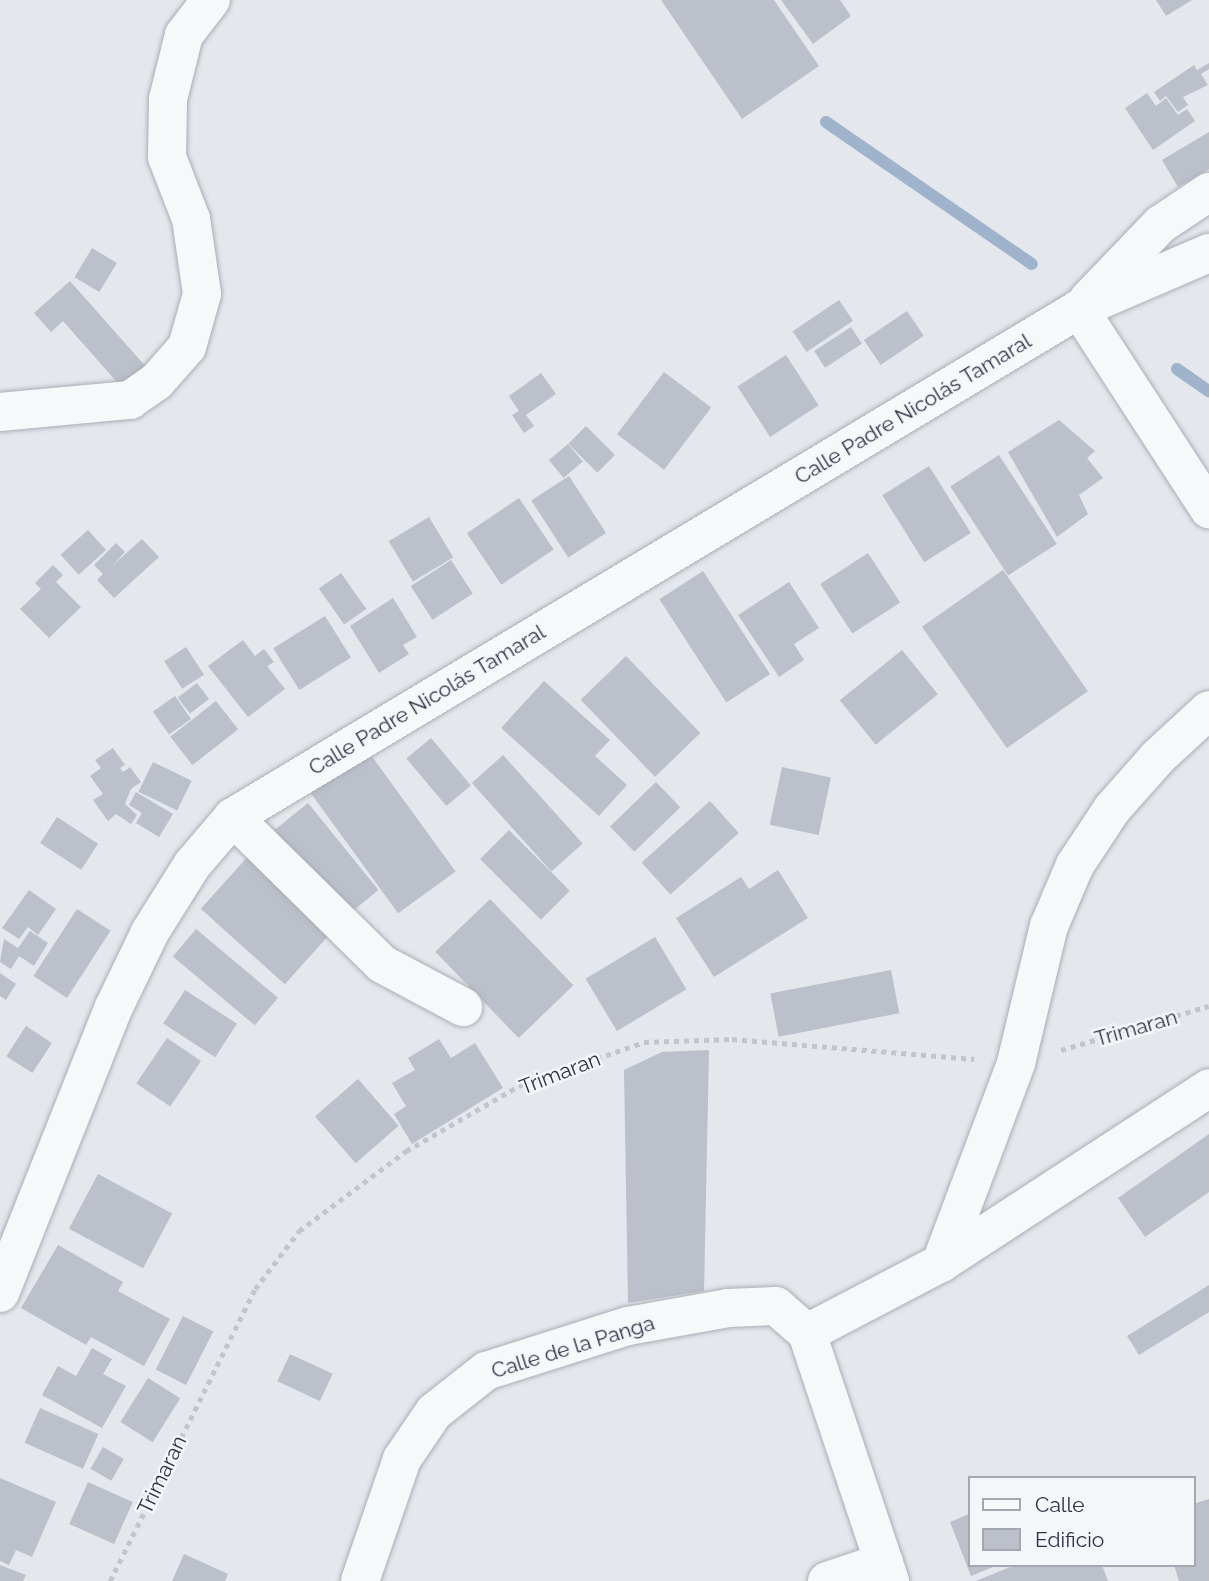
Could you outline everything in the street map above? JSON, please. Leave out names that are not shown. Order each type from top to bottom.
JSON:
[{"type":"street","points":[[0,412],[130,400],[157,381],[187,347],[202,293],[191,219],[167,157],[168,99],[184,35],[211,0]]},
{"type":"street","name":"Calle Padre Nicolás Tamaral","points":[[1079,309],[1161,224],[1209,192]]},
{"type":"street","name":"Calle Padre Nicolás Tamaral","points":[[0,1293],[113,1009],[150,932],[192,865],[233,817],[1079,309],[1209,253]]},
{"type":"street","points":[[1079,309],[1209,509]]},
{"type":"street","points":[[941,1263],[1016,1063],[1049,926],[1075,865],[1112,809],[1158,757],[1209,710]]},
{"type":"street","points":[[233,817],[382,964],[463,1007]]},
{"type":"street","points":[[827,1581],[887,1571],[807,1333],[941,1263],[1209,1088]]},
{"type":"street","name":"Calle de la Panga","points":[[360,1581],[402,1459],[435,1412],[486,1371],[628,1326],[728,1308],[776,1306],[807,1333]]},
{"type":"path","name":"Trimaran","points":[[110,1581],[255,1289],[299,1231],[406,1151],[521,1085],[644,1042],[732,1039],[1016,1063],[1209,1006]]},
{"type":"building","points":[[661,0],[774,0],[819,66],[742,119]]},
{"type":"building","points":[[781,0],[840,0],[851,16],[813,44]]},
{"type":"building","points":[[1156,0],[1192,0],[1166,16]]},
{"type":"building","points":[[1209,63],[1209,69],[1201,74],[1208,85],[1183,97],[1188,105],[1178,112],[1166,96],[1160,101],[1154,92],[1194,65],[1197,70]]},
{"type":"building","points":[[1147,93],[1156,106],[1166,98],[1178,115],[1187,109],[1195,121],[1153,150],[1125,108]]},
{"type":"building","points":[[1209,132],[1209,169],[1178,187],[1162,160]]},
{"type":"building","points":[[92,248],[117,263],[99,292],[74,277]]},
{"type":"building","points":[[70,281],[147,368],[123,389],[63,321],[51,332],[34,313]]},
{"type":"building","points":[[839,300],[853,321],[807,352],[793,331]]},
{"type":"building","points":[[907,311],[924,336],[881,365],[864,340]]},
{"type":"building","points":[[851,327],[862,344],[825,368],[814,351]]},
{"type":"building","points":[[786,355],[819,405],[770,437],[737,387]]},
{"type":"building","points":[[664,372],[711,408],[664,470],[617,434]]},
{"type":"building","points":[[541,373],[556,394],[526,415],[534,426],[524,433],[512,415],[519,411],[509,396]]},
{"type":"building","points":[[1059,420],[1095,451],[1087,458],[1103,478],[1079,495],[1088,514],[1057,537],[1008,452]]},
{"type":"building","points":[[586,426],[615,455],[597,473],[568,444]]},
{"type":"building","points":[[568,444],[583,462],[564,478],[549,460]]},
{"type":"building","points":[[999,455],[1057,544],[1008,575],[950,487]]},
{"type":"building","points":[[929,466],[971,533],[924,562],[882,495]]},
{"type":"building","points":[[569,476],[606,533],[568,558],[531,501]]},
{"type":"building","points":[[519,498],[554,549],[501,585],[467,533]]},
{"type":"building","points":[[429,517],[453,557],[413,581],[389,541]]},
{"type":"building","points":[[88,530],[106,550],[79,575],[61,555]]},
{"type":"building","points":[[142,539],[159,557],[114,598],[97,580],[103,574],[94,565],[116,543],[125,552],[112,566]]},
{"type":"building","points":[[868,553],[900,602],[852,634],[820,584]]},
{"type":"building","points":[[451,560],[473,594],[433,620],[411,586]]},
{"type":"building","points":[[53,565],[63,575],[56,582],[81,607],[49,638],[20,609],[41,589],[35,583]]},
{"type":"building","points":[[1003,570],[1088,691],[1007,748],[922,627]]},
{"type":"building","points":[[703,571],[770,674],[726,702],[659,599]]},
{"type":"building","points":[[341,573],[366,609],[344,625],[319,588]]},
{"type":"building","points":[[789,582],[819,628],[794,644],[804,660],[779,677],[738,615]]},
{"type":"building","points":[[393,598],[417,637],[403,645],[409,654],[379,673],[350,626]]},
{"type":"building","points":[[325,616],[351,658],[299,690],[273,648]]},
{"type":"building","points":[[243,640],[255,656],[264,649],[274,662],[267,666],[285,689],[248,717],[208,666]]},
{"type":"building","points":[[186,647],[204,675],[182,689],[164,661]]},
{"type":"building","points":[[902,650],[938,694],[876,745],[840,700]]},
{"type":"building","points":[[626,656],[700,733],[655,777],[581,700]]},
{"type":"building","points":[[544,681],[610,740],[595,756],[627,785],[599,816],[501,728]]},
{"type":"building","points":[[197,683],[209,699],[190,713],[178,697]]},
{"type":"building","points":[[175,696],[191,719],[169,734],[153,711]]},
{"type":"building","points":[[216,701],[238,729],[192,765],[170,737]]},
{"type":"building","points":[[431,738],[471,785],[446,806],[406,759]]},
{"type":"building","points":[[113,748],[125,765],[120,768],[123,772],[130,767],[141,782],[131,789],[125,804],[137,815],[131,824],[116,814],[108,821],[93,800],[103,794],[90,776],[101,768],[95,760]]},
{"type":"building","points":[[368,751],[456,872],[398,913],[311,793]]},
{"type":"building","points":[[503,755],[583,843],[551,872],[472,783]]},
{"type":"building","points":[[153,762],[192,781],[177,811],[139,792]]},
{"type":"building","points":[[782,767],[831,777],[819,835],[770,825]]},
{"type":"building","points":[[656,782],[680,807],[634,852],[610,826]]},
{"type":"building","points":[[136,792],[173,814],[159,837],[136,823],[142,813],[129,805]]},
{"type":"building","points":[[710,801],[739,833],[670,895],[642,863]]},
{"type":"building","points":[[308,803],[378,890],[341,920],[271,833]]},
{"type":"building","points":[[57,817],[98,844],[81,870],[40,843]]},
{"type":"building","points":[[509,830],[570,891],[541,920],[480,859]]},
{"type":"building","points":[[251,853],[335,929],[285,984],[201,909]]},
{"type":"building","points":[[778,870],[808,918],[714,977],[676,918],[741,877],[749,889]]},
{"type":"building","points":[[29,890],[56,909],[38,935],[28,927],[19,939],[2,928]]},
{"type":"building","points":[[490,899],[573,985],[519,1038],[435,952]]},
{"type":"building","points":[[77,909],[111,931],[67,998],[33,976]]},
{"type":"building","points":[[196,929],[278,998],[255,1025],[173,957]]},
{"type":"building","points":[[30,931],[48,943],[34,966],[19,956],[11,969],[0,962],[4,939],[18,948]]},
{"type":"building","points":[[655,937],[686,989],[617,1031],[586,979]]},
{"type":"building","points":[[891,970],[899,1013],[779,1037],[770,993]]},
{"type":"building","points":[[0,973],[16,984],[6,1000],[0,996]]},
{"type":"building","points":[[185,990],[237,1024],[215,1057],[163,1024]]},
{"type":"building","points":[[26,1026],[52,1043],[32,1073],[6,1056]]},
{"type":"building","points":[[167,1038],[201,1061],[170,1107],[136,1084]]},
{"type":"building","points":[[439,1039],[451,1058],[475,1043],[503,1088],[412,1144],[394,1114],[406,1106],[392,1083],[415,1070],[408,1058]]},
{"type":"building","points":[[709,1050],[704,1291],[628,1303],[624,1070],[662,1052]]},
{"type":"building","points":[[358,1079],[399,1126],[356,1163],[315,1116]]},
{"type":"building","points":[[1209,1134],[1209,1192],[1145,1237],[1118,1198]]},
{"type":"building","points":[[98,1174],[172,1213],[143,1268],[69,1229]]},
{"type":"building","points":[[58,1245],[123,1282],[118,1291],[170,1319],[144,1366],[91,1337],[86,1345],[21,1308]]},
{"type":"building","points":[[1209,1285],[1209,1312],[1139,1355],[1127,1336]]},
{"type":"building","points":[[183,1316],[213,1331],[186,1385],[156,1369]]},
{"type":"building","points":[[92,1348],[112,1359],[103,1374],[126,1386],[102,1428],[42,1395],[58,1366],[76,1376]]},
{"type":"building","points":[[290,1354],[333,1374],[320,1401],[277,1381]]},
{"type":"building","points":[[148,1378],[180,1398],[153,1442],[120,1422]]},
{"type":"building","points":[[40,1408],[98,1434],[83,1469],[25,1443]]},
{"type":"building","points":[[103,1447],[124,1459],[111,1481],[90,1469]]},
{"type":"building","points":[[0,1478],[56,1502],[32,1557],[16,1550],[9,1565],[0,1561]]},
{"type":"building","points":[[88,1482],[133,1502],[114,1544],[69,1524]]},
{"type":"building","points":[[1209,1499],[1209,1581],[1179,1581],[1175,1567],[1195,1567],[1195,1503]]},
{"type":"building","points":[[968,1514],[968,1567],[993,1567],[971,1576],[950,1522]]},
{"type":"building","points":[[184,1554],[228,1574],[225,1581],[172,1581]]},
{"type":"building","points":[[0,1565],[26,1575],[23,1581],[0,1581]]},
{"type":"building","points":[[1010,1567],[1103,1567],[1108,1581],[976,1581]]},
{"type":"waterway","points":[[826,122],[1032,264]]},
{"type":"waterway","points":[[1177,369],[1209,391]]}]
